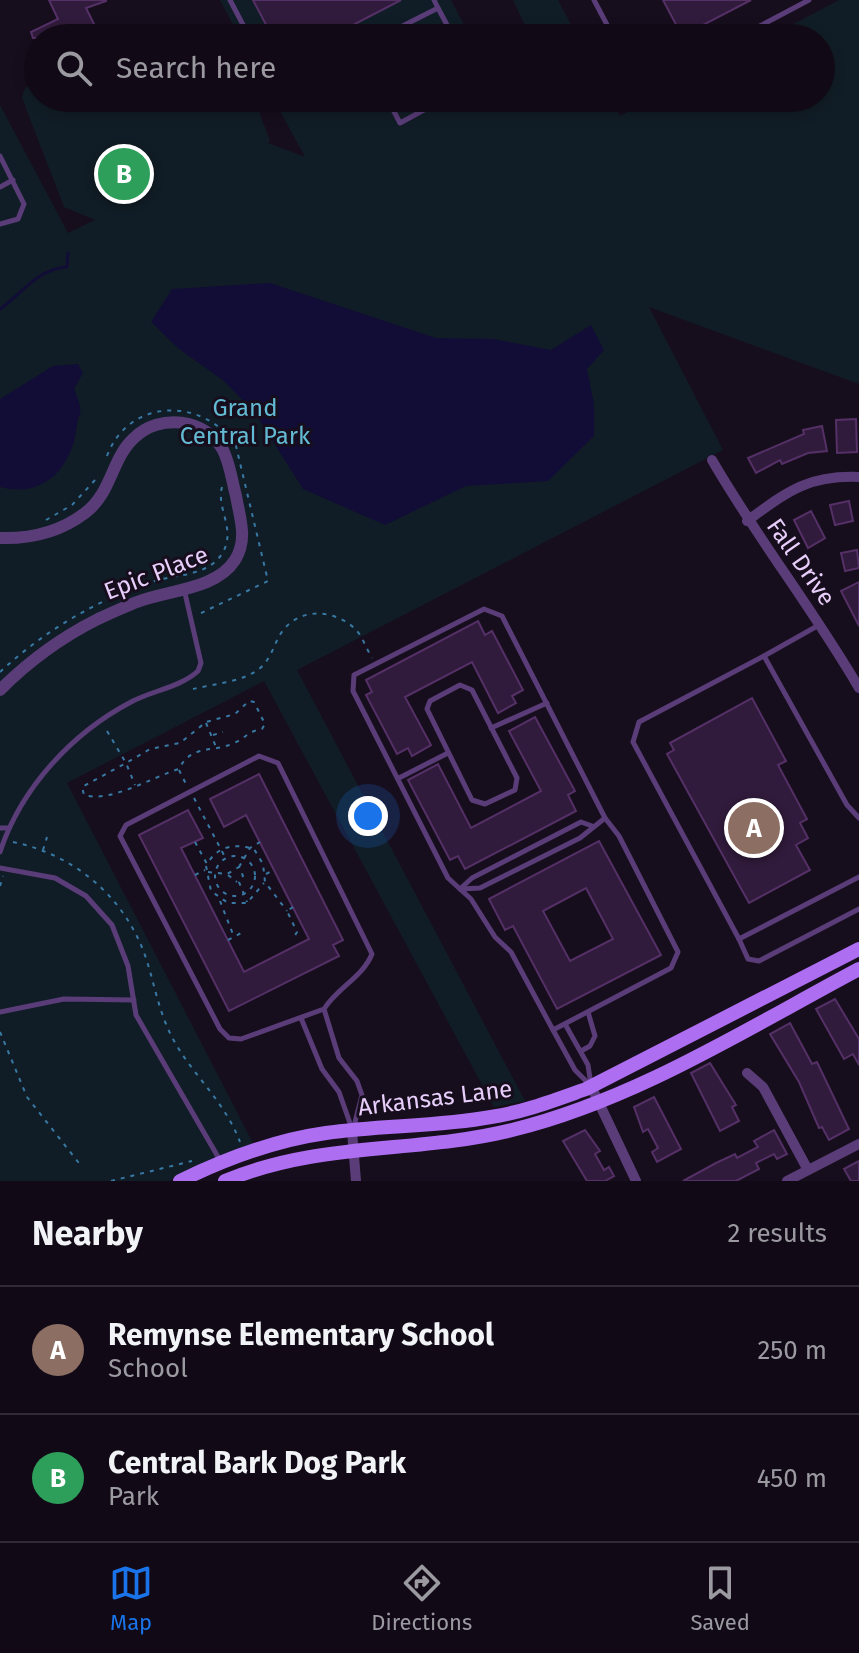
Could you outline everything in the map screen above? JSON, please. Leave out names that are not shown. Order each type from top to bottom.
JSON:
[{"type":"main road","name":"Arkansas Lane","points":[[180,1181],[219,1158],[293,1139],[495,1117],[591,1086],[859,949]]},
{"type":"main road","name":"Arkansas Lane","points":[[225,1181],[260,1166],[351,1149],[448,1141],[511,1131],[598,1102],[859,969]]},
{"type":"street","name":"Epic Place","points":[[0,538],[39,535],[63,527],[86,512],[106,492],[125,448],[134,438],[164,422],[194,425],[215,439],[240,482],[243,544],[233,563],[217,577],[138,602],[95,621],[48,649],[0,690]]},
{"type":"street","name":"Fall Drive","points":[[712,460],[747,521],[820,624],[859,688]]},
{"type":"street","points":[[747,521],[796,486],[832,476],[859,477]]},
{"type":"street","points":[[747,1073],[763,1087],[808,1170]]},
{"type":"street","points":[[591,1086],[636,1181]]},
{"type":"street","points":[[352,1131],[351,1149],[356,1181]]},
{"type":"street","points":[[787,1181],[859,1144]]},
{"type":"lane","points":[[230,0],[243,24]]},
{"type":"lane","points":[[434,0],[447,24]]},
{"type":"lane","points":[[594,0],[607,24]]},
{"type":"lane","points":[[764,24],[809,0]]},
{"type":"lane","points":[[407,24],[438,8]]},
{"type":"lane","points":[[394,112],[400,123],[420,112]]},
{"type":"lane","points":[[0,156],[23,199],[23,209],[14,222],[0,224]]},
{"type":"lane","points":[[0,187],[13,180]]},
{"type":"lane","points":[[0,852],[9,828],[49,767],[85,733],[130,703],[198,671],[201,663],[184,588]]},
{"type":"lane","points":[[553,1030],[671,968],[678,952],[619,836],[605,818],[502,616],[484,609],[354,675],[353,691],[448,878],[471,899],[495,937],[511,952],[553,1030],[575,1070],[591,1086]]},
{"type":"lane","points":[[820,624],[639,722],[633,742],[748,959],[759,961],[859,909]]},
{"type":"lane","points":[[764,656],[847,805],[859,818]]},
{"type":"lane","points":[[460,685],[472,690],[491,728],[517,778],[515,790],[485,804],[472,800],[427,709],[430,701],[460,685]]},
{"type":"lane","points":[[491,728],[547,703]]},
{"type":"lane","points":[[399,778],[448,753]]},
{"type":"lane","points":[[259,756],[278,763],[372,954],[365,970],[333,995],[324,1009],[241,1039],[229,1038],[220,1029],[120,836],[126,825],[259,756]]},
{"type":"lane","points":[[460,889],[480,888],[580,838],[605,818]]},
{"type":"lane","points":[[460,889],[472,878],[581,822],[592,826]]},
{"type":"lane","points":[[0,828],[9,828]]},
{"type":"lane","points":[[0,868],[55,878],[86,896],[100,910],[122,947],[136,1015],[155,1052],[186,1095],[219,1158]]},
{"type":"lane","points":[[739,939],[859,877]]},
{"type":"lane","points":[[0,1012],[64,999],[134,1000]]},
{"type":"lane","points":[[324,1009],[339,1058],[357,1081],[362,1095],[352,1131]]},
{"type":"lane","points":[[581,1051],[590,1046],[595,1036],[588,1012]]},
{"type":"lane","points":[[301,1018],[322,1069],[339,1092],[352,1131]]},
{"type":"lane","points":[[565,1024],[588,1065],[591,1086]]},
{"type":"path","points":[[106,459],[118,435],[140,417],[167,410],[188,411],[216,423],[240,455],[240,482],[268,581],[191,618]]},
{"type":"path","points":[[41,521],[81,498],[101,470]]},
{"type":"path","points":[[0,672],[79,614],[123,593],[204,569],[216,561],[224,551],[229,531],[220,489],[240,482]]},
{"type":"path","points":[[193,689],[254,672],[267,661],[287,625],[308,614],[329,615],[358,631],[375,665]]},
{"type":"path","points":[[249,701],[254,702],[265,724],[262,729],[247,732],[232,745],[216,747],[202,749],[183,759],[179,769],[135,785],[93,797],[84,795],[82,787],[87,782],[150,749],[180,743],[206,722],[235,714],[249,701]]},
{"type":"path","points":[[206,722],[216,747]]},
{"type":"path","points":[[107,731],[135,785]]},
{"type":"path","points":[[212,735],[223,732]]},
{"type":"path","points":[[179,769],[226,859]]},
{"type":"path","points":[[43,851],[47,837]]},
{"type":"path","points":[[3,842],[43,851],[89,877],[122,912],[144,954],[167,1027],[184,1057],[217,1097],[241,1144]]},
{"type":"path","points":[[195,842],[207,864]]},
{"type":"path","points":[[195,875],[206,871],[227,874],[239,867],[250,848],[260,842]]},
{"type":"path","points":[[234,937],[220,900],[211,891],[206,871],[207,864],[220,849],[229,846],[250,848],[259,855],[265,882],[287,911],[297,932],[293,939]]},
{"type":"path","points":[[226,859],[250,860],[255,878],[243,894],[225,893],[218,886],[215,873],[226,859]]},
{"type":"path","points":[[239,867],[243,876],[239,882]]},
{"type":"path","points":[[265,874],[274,870]]},
{"type":"path","points":[[227,874],[232,881],[239,882]]},
{"type":"path","points":[[239,882],[247,903]]},
{"type":"path","points":[[220,900],[239,906],[247,903],[265,882]]},
{"type":"path","points":[[287,911],[293,907]]},
{"type":"path","points":[[228,940],[243,932]]},
{"type":"path","points":[[0,1032],[27,1097],[82,1167]]},
{"type":"path","points":[[111,1181],[219,1158]]},
{"type":"green space","points":[[220,0],[451,0],[464,24],[233,24]]},
{"type":"green space","points":[[513,0],[558,0],[571,24],[524,24]]},
{"type":"green space","name":"Grand Central Park","points":[[839,0],[859,0],[859,384],[649,307],[723,450],[297,670],[525,1101],[494,1107],[264,681],[67,783],[254,1145],[169,1181],[0,1181],[0,105],[68,233],[95,220],[64,207],[27,112],[259,112],[270,141],[268,143],[305,157],[281,112],[618,112],[620,116],[628,112],[835,112],[835,24],[794,24]]},
{"type":"shaded area","points":[[270,283],[436,338],[493,339],[551,350],[591,325],[604,350],[587,369],[594,404],[594,436],[548,481],[466,486],[385,525],[303,489],[255,413],[224,381],[179,349],[151,322],[172,289]]},
{"type":"shaded area","points":[[78,364],[83,373],[74,389],[80,412],[70,454],[63,466],[54,476],[30,488],[0,487],[0,399],[53,366]]},
{"type":"building","points":[[49,0],[106,0],[86,8],[94,24],[48,24],[58,19]]},
{"type":"building","points":[[253,0],[401,0],[355,24],[266,24]]},
{"type":"building","points":[[663,0],[751,0],[705,24],[676,24]]},
{"type":"building","points":[[856,419],[857,452],[837,453],[836,420]]},
{"type":"building","points":[[822,426],[827,451],[808,453],[782,464],[780,460],[756,473],[748,458],[804,434],[803,430]]},
{"type":"building","points":[[849,501],[853,521],[835,525],[830,505]]},
{"type":"building","points":[[811,511],[825,538],[808,548],[794,520]]},
{"type":"building","points":[[857,550],[859,568],[845,571],[841,553]]},
{"type":"building","points":[[859,582],[859,626],[841,591]]},
{"type":"building","points":[[478,621],[485,635],[492,631],[523,690],[512,696],[516,703],[498,713],[472,662],[405,697],[431,745],[412,756],[408,748],[397,754],[366,695],[372,692],[366,680]]},
{"type":"building","points":[[752,698],[786,761],[778,765],[807,819],[800,823],[808,838],[796,845],[810,870],[749,903],[667,754],[674,750],[670,743]]},
{"type":"building","points":[[535,717],[575,791],[568,795],[576,811],[465,869],[458,856],[450,860],[408,780],[438,764],[471,828],[541,791],[509,731]]},
{"type":"building","points":[[259,774],[343,940],[333,945],[339,956],[229,1011],[139,835],[188,810],[203,838],[181,848],[244,972],[309,939],[246,815],[224,827],[210,799]]},
{"type":"building","points":[[599,841],[661,955],[557,1009],[513,926],[505,930],[489,899]],"holes":[[[586,888],[613,939],[570,961],[543,911]]]},
{"type":"building","points":[[835,999],[859,1039],[859,1065],[853,1054],[844,1059],[816,1009]]},
{"type":"building","points":[[790,1023],[812,1064],[817,1062],[849,1129],[829,1140],[822,1127],[819,1128],[799,1082],[770,1034]]},
{"type":"building","points":[[710,1063],[736,1105],[732,1107],[739,1121],[720,1131],[691,1073]]},
{"type":"building","points":[[654,1097],[681,1149],[657,1162],[652,1152],[658,1148],[648,1129],[643,1132],[634,1107]]},
{"type":"building","points":[[585,1130],[600,1151],[595,1154],[604,1170],[609,1167],[614,1176],[605,1181],[587,1181],[563,1141]]},
{"type":"building","points":[[774,1130],[787,1154],[777,1159],[774,1154],[756,1163],[759,1169],[736,1181],[683,1181],[735,1154],[737,1158],[758,1147],[754,1141]]},
{"type":"building","points":[[859,1161],[859,1181],[851,1181],[844,1169]]},
{"type":"waterway","points":[[0,309],[39,277],[67,267],[68,253]]},
{"type":"place","name":"Central Bark Dog Park","points":[[124,174]]},
{"type":"place","name":"Remynse Elementary School","points":[[754,828]]}]
